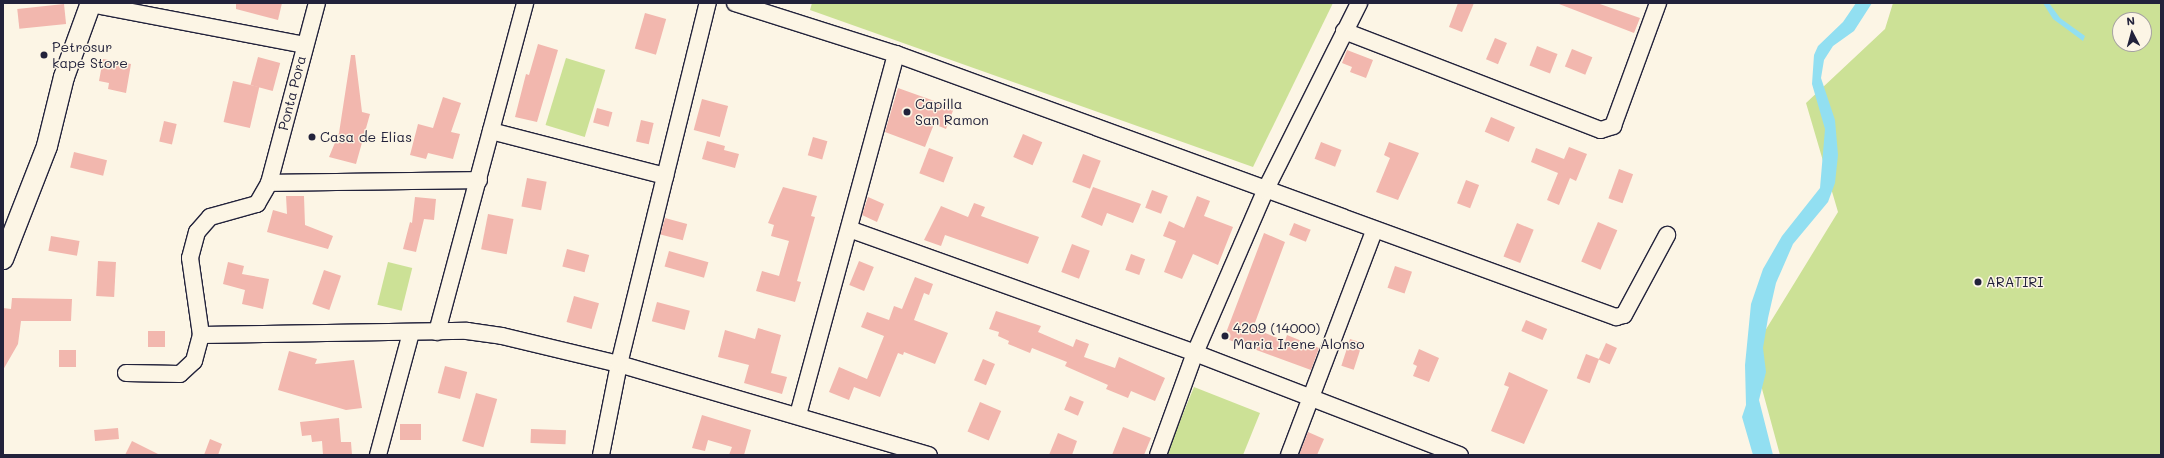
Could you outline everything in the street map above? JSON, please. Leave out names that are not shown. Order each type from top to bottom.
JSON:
[{"type":"street","name":"Ponta Pora","points":[[201,335],[190,258],[197,232],[210,217],[257,204],[270,183],[304,45],[317,3]]},
{"type":"street","points":[[437,332],[479,180],[525,3]]},
{"type":"street","points":[[601,455],[619,364],[708,3]]},
{"type":"street","points":[[735,3],[896,54],[1374,231],[1616,317],[1624,315],[1667,235]]},
{"type":"street","points":[[1158,455],[1195,353],[1265,191],[1359,3]]},
{"type":"street","points":[[1344,31],[1601,130],[1613,126],[1658,3]]},
{"type":"street","points":[[3,259],[47,146],[64,77],[90,4],[304,45]]},
{"type":"street","points":[[798,415],[896,54]]},
{"type":"street","points":[[491,131],[665,176]]},
{"type":"street","points":[[270,183],[479,180]]},
{"type":"street","points":[[849,229],[1195,353],[1460,455]]},
{"type":"street","points":[[1289,455],[1374,231]]},
{"type":"street","points":[[126,373],[180,374],[194,361],[201,335],[467,331],[502,336],[619,364],[798,415],[929,455]]},
{"type":"street","points":[[378,455],[411,333]]},
{"type":"green space","points":[[812,3],[1333,3],[1253,167],[810,10]]},
{"type":"green space","name":"ARATIRI","points":[[1893,3],[2161,3],[2161,455],[1780,455],[1752,352],[1838,212],[1806,103],[1885,29]]},
{"type":"green space","points":[[566,58],[605,70],[585,137],[546,125]]},
{"type":"green space","points":[[388,262],[412,268],[402,311],[377,305]]},
{"type":"green space","points":[[1194,387],[1260,413],[1243,455],[1166,455]]},
{"type":"water","points":[[1856,3],[1872,3],[1854,31],[1833,46],[1824,60],[1821,78],[1835,120],[1838,155],[1835,183],[1828,202],[1793,244],[1776,283],[1763,348],[1766,372],[1759,400],[1773,455],[1753,455],[1742,417],[1746,405],[1745,365],[1751,304],[1763,269],[1782,236],[1820,188],[1825,129],[1812,84],[1814,55],[1818,46],[1843,22]]},
{"type":"water","points":[[2043,3],[2049,3],[2060,18],[2085,36],[2083,41],[2053,19]]},
{"type":"building","points":[[236,3],[282,3],[278,20],[236,9]]},
{"type":"building","points":[[1458,3],[1474,3],[1462,32],[1449,27]]},
{"type":"building","points":[[1597,3],[1640,18],[1634,33],[1559,4]]},
{"type":"building","points":[[64,4],[66,24],[19,29],[17,9]]},
{"type":"building","points":[[645,13],[666,19],[656,55],[635,49]]},
{"type":"building","points":[[1495,38],[1507,43],[1498,64],[1486,59]]},
{"type":"building","points":[[538,44],[558,50],[537,122],[515,117],[526,74],[529,75]]},
{"type":"building","points":[[1537,46],[1558,54],[1550,73],[1529,66]]},
{"type":"building","points":[[1572,49],[1592,57],[1585,75],[1565,67]]},
{"type":"building","points":[[1347,50],[1373,60],[1366,78],[1350,72],[1352,67],[1342,63]]},
{"type":"building","points":[[351,55],[355,55],[362,112],[370,114],[356,164],[329,157],[339,133]]},
{"type":"building","points":[[258,57],[280,63],[273,91],[250,85]]},
{"type":"building","points":[[103,59],[131,64],[126,93],[108,89],[109,83],[99,81]]},
{"type":"building","points":[[233,81],[259,87],[250,128],[224,122]]},
{"type":"building","points":[[898,88],[954,108],[946,129],[934,124],[925,147],[885,132]]},
{"type":"building","points":[[443,97],[461,103],[451,132],[460,134],[453,159],[428,153],[426,159],[410,155],[418,124],[433,128]]},
{"type":"building","points":[[702,99],[728,106],[720,137],[694,130]]},
{"type":"building","points":[[597,108],[612,112],[609,127],[593,122]]},
{"type":"building","points":[[1491,117],[1515,127],[1509,142],[1485,132]]},
{"type":"building","points":[[641,120],[654,123],[649,144],[636,141]]},
{"type":"building","points":[[164,121],[177,124],[172,144],[159,141]]},
{"type":"building","points":[[1023,134],[1042,142],[1033,165],[1013,157]]},
{"type":"building","points":[[813,137],[827,141],[822,159],[808,155]]},
{"type":"building","points":[[707,141],[725,146],[724,150],[739,154],[735,168],[702,159]]},
{"type":"building","points":[[1321,142],[1342,150],[1335,167],[1315,159]]},
{"type":"building","points":[[1389,142],[1419,153],[1398,200],[1376,192],[1390,158],[1384,155]]},
{"type":"building","points":[[1569,147],[1587,154],[1576,181],[1570,178],[1559,205],[1547,200],[1558,173],[1531,162],[1536,148],[1564,159]]},
{"type":"building","points":[[929,148],[953,157],[944,183],[919,173]]},
{"type":"building","points":[[74,152],[107,160],[103,176],[70,168]]},
{"type":"building","points":[[1083,154],[1101,161],[1090,189],[1072,182]]},
{"type":"building","points":[[1619,169],[1633,174],[1622,203],[1608,198]]},
{"type":"building","points":[[527,178],[547,182],[541,210],[521,206]]},
{"type":"building","points":[[1466,180],[1479,185],[1470,208],[1457,203]]},
{"type":"building","points":[[783,187],[817,196],[811,216],[815,217],[797,281],[801,282],[795,302],[756,291],[762,271],[779,276],[789,241],[771,236],[774,225],[768,223]]},
{"type":"building","points":[[1093,187],[1141,204],[1133,223],[1107,213],[1102,226],[1081,217]]},
{"type":"building","points":[[1152,190],[1168,196],[1161,214],[1145,208]]},
{"type":"building","points":[[286,196],[304,196],[305,225],[333,236],[328,249],[267,232],[273,210],[287,214]]},
{"type":"building","points":[[1197,196],[1210,201],[1204,216],[1233,227],[1218,265],[1193,254],[1182,279],[1164,272],[1176,241],[1163,236],[1169,221],[1184,228]]},
{"type":"building","points":[[415,197],[436,199],[434,220],[424,219],[416,252],[403,249],[410,222],[412,223]]},
{"type":"building","points":[[868,197],[884,204],[877,222],[862,215]]},
{"type":"building","points":[[974,203],[985,207],[981,216],[1039,237],[1028,264],[945,235],[941,246],[924,240],[941,206],[968,217]]},
{"type":"building","points":[[488,214],[514,219],[507,254],[481,249]]},
{"type":"building","points":[[665,218],[687,224],[683,240],[661,234]]},
{"type":"building","points":[[1598,222],[1617,230],[1601,270],[1581,262]]},
{"type":"building","points":[[1294,223],[1311,230],[1306,242],[1289,235]]},
{"type":"building","points":[[1517,223],[1534,230],[1520,263],[1504,256]]},
{"type":"building","points":[[1264,233],[1285,242],[1253,328],[1285,341],[1287,335],[1319,348],[1311,370],[1224,338]]},
{"type":"building","points":[[51,236],[80,241],[77,256],[48,251]]},
{"type":"building","points":[[1072,244],[1090,251],[1079,279],[1061,272]]},
{"type":"building","points":[[567,249],[589,255],[585,272],[562,266]]},
{"type":"building","points":[[669,251],[708,262],[704,278],[665,266]]},
{"type":"building","points":[[1131,254],[1145,259],[1139,275],[1125,270]]},
{"type":"building","points":[[98,261],[116,262],[114,297],[96,296]]},
{"type":"building","points":[[859,261],[874,267],[864,291],[849,285]]},
{"type":"building","points":[[228,262],[244,266],[242,274],[269,279],[263,309],[242,304],[245,290],[223,284]]},
{"type":"building","points":[[1395,266],[1412,272],[1405,294],[1388,288]]},
{"type":"building","points":[[324,270],[341,276],[329,310],[312,304]]},
{"type":"building","points":[[915,277],[933,284],[929,295],[924,293],[914,320],[948,333],[935,364],[904,352],[903,355],[898,353],[880,397],[854,387],[849,400],[829,392],[839,367],[867,379],[884,336],[861,327],[867,312],[889,320],[894,306],[902,309]]},
{"type":"building","points":[[574,296],[599,303],[592,329],[567,322]]},
{"type":"building","points":[[12,298],[72,299],[71,321],[21,321],[18,344],[3,370],[3,308],[11,309]]},
{"type":"building","points":[[657,302],[690,311],[685,330],[652,321]]},
{"type":"building","points":[[996,311],[1041,326],[1038,332],[1073,347],[1076,339],[1089,344],[1084,357],[1115,368],[1119,357],[1165,378],[1155,401],[1131,391],[1128,398],[1106,389],[1108,385],[1065,366],[1067,362],[1032,348],[1030,353],[1008,344],[1009,341],[998,336],[999,332],[989,329]]},
{"type":"building","points":[[1526,320],[1547,329],[1542,340],[1521,331]]},
{"type":"building","points":[[758,328],[781,335],[771,373],[787,377],[782,394],[744,383],[749,365],[718,357],[725,330],[755,339]]},
{"type":"building","points":[[148,331],[165,331],[165,347],[148,347]]},
{"type":"building","points":[[1350,339],[1362,343],[1354,370],[1341,366]]},
{"type":"building","points":[[1606,343],[1617,348],[1610,364],[1599,359]]},
{"type":"building","points":[[1419,349],[1439,358],[1429,382],[1413,376],[1417,366],[1413,364]]},
{"type":"building","points":[[59,350],[76,350],[76,367],[59,367]]},
{"type":"building","points":[[289,351],[317,359],[315,364],[354,360],[362,408],[346,410],[278,390]]},
{"type":"building","points":[[1586,354],[1599,359],[1590,383],[1577,378]]},
{"type":"building","points":[[983,359],[995,364],[986,385],[974,380]]},
{"type":"building","points":[[445,366],[467,372],[460,399],[438,393]]},
{"type":"building","points":[[1509,372],[1548,390],[1524,444],[1491,431],[1509,387],[1504,385]]},
{"type":"building","points":[[476,393],[497,399],[483,447],[462,441]]},
{"type":"building","points":[[1070,396],[1084,402],[1078,416],[1064,410]]},
{"type":"building","points":[[980,402],[1001,411],[989,440],[967,431]]},
{"type":"building","points":[[702,415],[751,430],[744,455],[729,455],[732,447],[708,440],[705,451],[692,448]]},
{"type":"building","points":[[339,418],[341,442],[351,442],[352,455],[323,455],[322,441],[312,442],[311,435],[302,436],[300,422]]},
{"type":"building","points":[[400,424],[421,424],[421,440],[400,440]]},
{"type":"building","points":[[1123,427],[1151,438],[1144,455],[1112,455]]},
{"type":"building","points":[[118,428],[119,439],[95,441],[94,430]]},
{"type":"building","points":[[531,429],[566,430],[565,444],[531,443]]},
{"type":"building","points":[[1308,432],[1324,439],[1317,455],[1299,455]]},
{"type":"building","points":[[1058,433],[1077,441],[1072,455],[1049,455]]},
{"type":"building","points":[[210,439],[222,444],[218,455],[204,455]]},
{"type":"building","points":[[132,441],[160,455],[125,455]]},
{"type":"place","name":"Petrosur kape Store","points":[[44,55]]},
{"type":"place","name":"Capilla San Ramon","points":[[907,112]]},
{"type":"place","name":"Casa de Elias","points":[[312,137]]},
{"type":"place","name":"ARATIRI","points":[[1978,282]]},
{"type":"place","name":"4209 (14000) Maria Irene Alonso","points":[[1225,336]]}]
